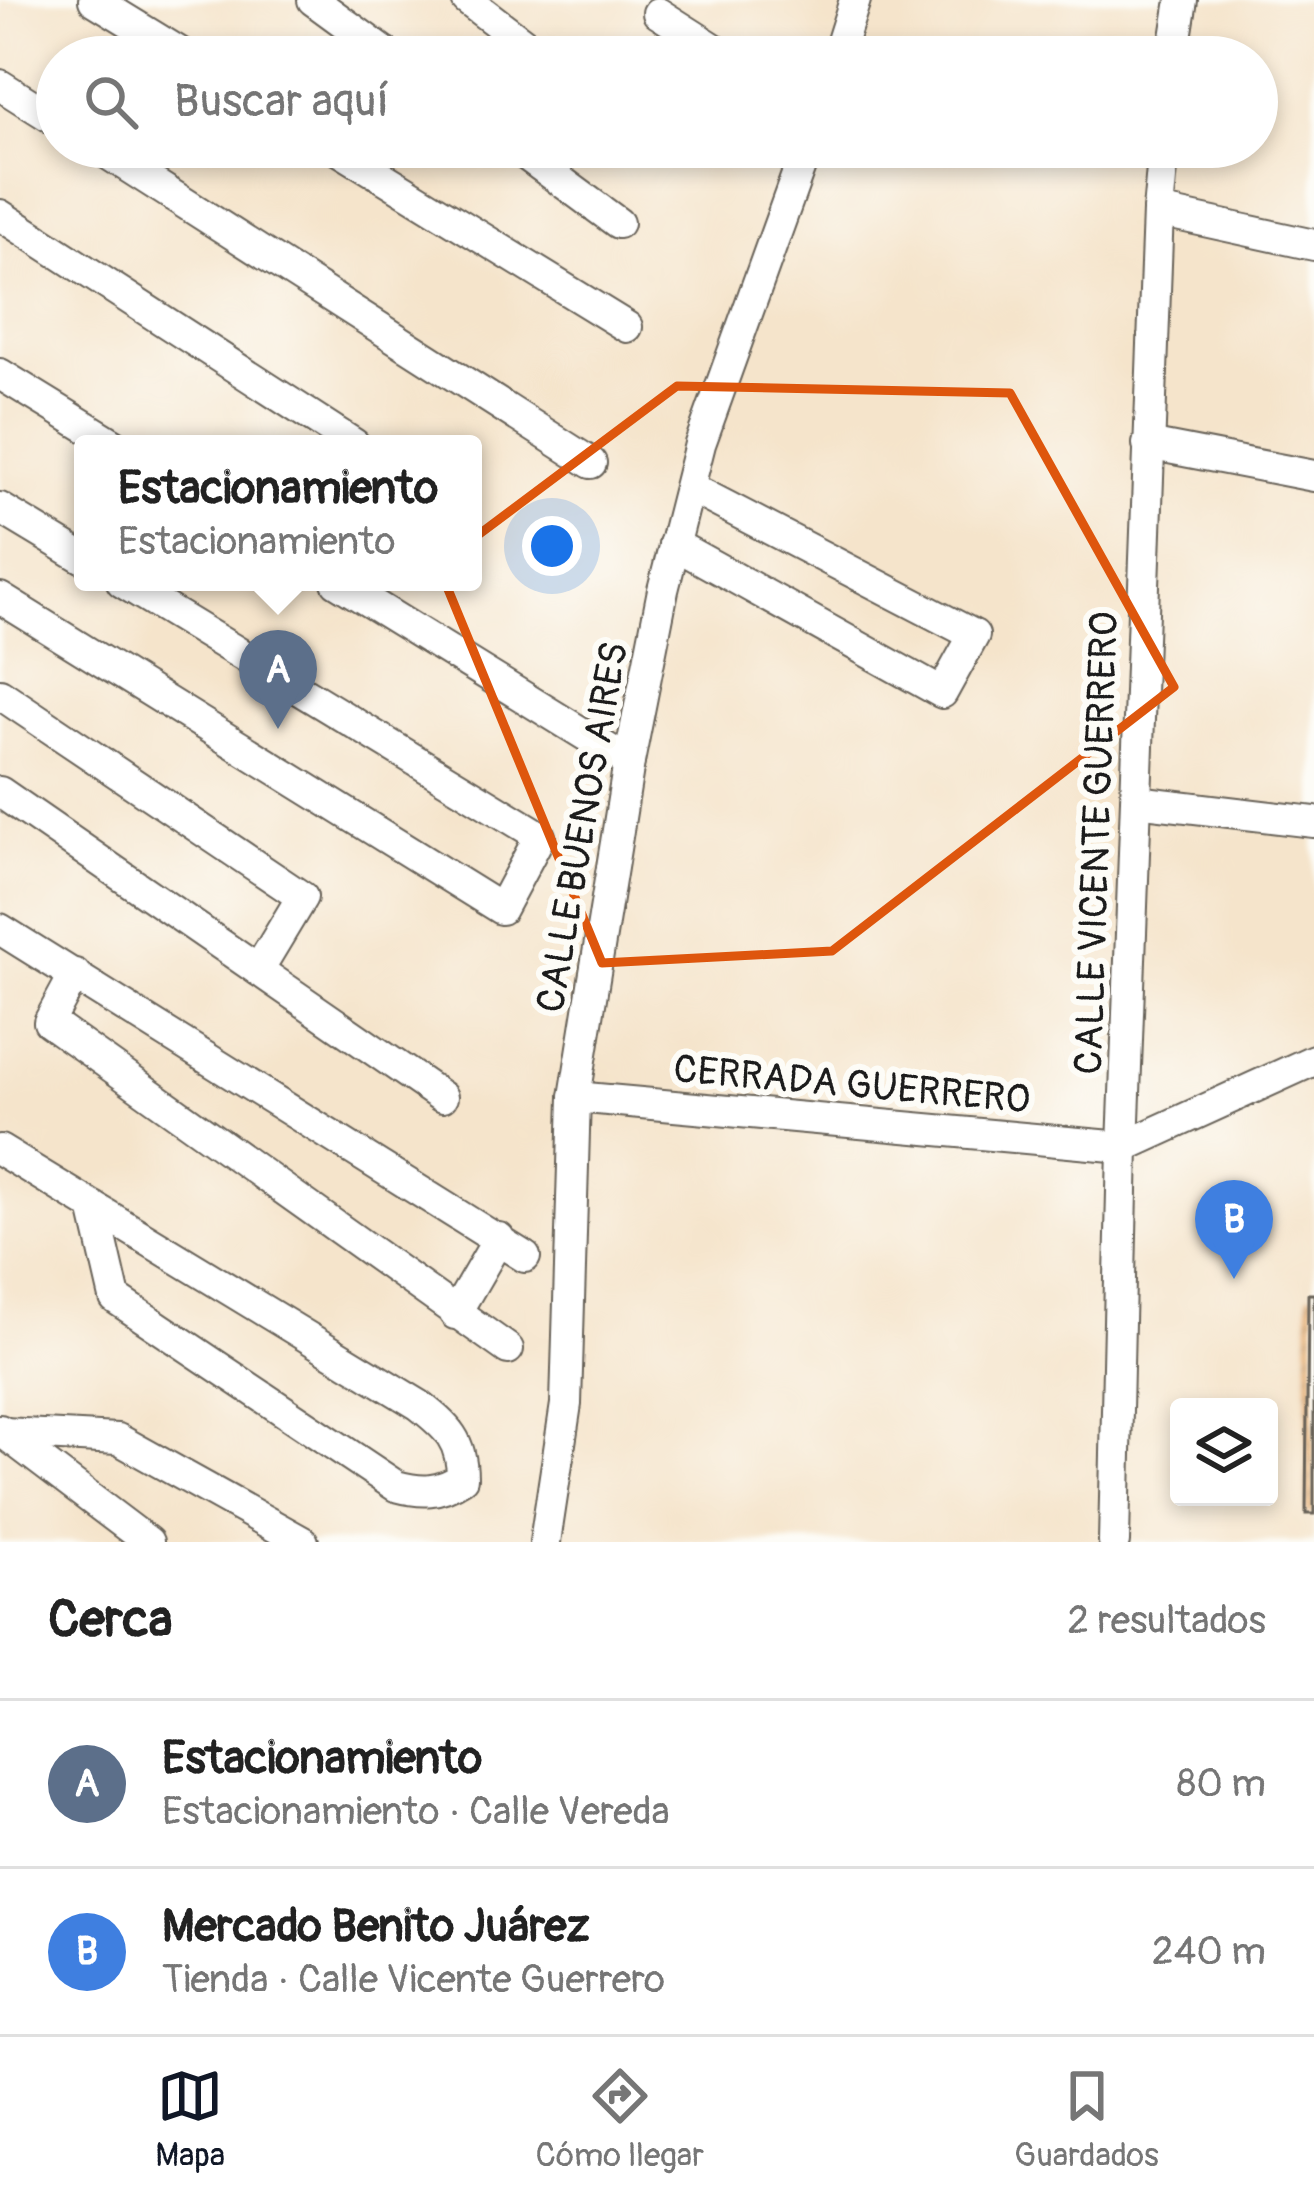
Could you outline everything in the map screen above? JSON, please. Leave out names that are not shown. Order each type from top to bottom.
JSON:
[{"type":"street","points":[[94,0],[153,36]]},
{"type":"street","points":[[313,0],[362,36]]},
{"type":"street","points":[[467,0],[514,36]]},
{"type":"street","points":[[843,36],[855,0]]},
{"type":"street","points":[[1176,36],[1182,0]]},
{"type":"street","points":[[658,13],[694,36]]},
{"type":"street","points":[[0,85],[36,108]]},
{"type":"street","points":[[130,168],[591,463]]},
{"type":"street","points":[[368,168],[627,327]]},
{"type":"street","points":[[543,168],[618,223]]},
{"type":"street","name":"CALLE BUENOS AIRES","points":[[545,1542],[566,1404],[574,1097],[629,762],[700,444],[799,168]]},
{"type":"street","name":"CALLE VICENTE GUERRERO","points":[[1114,1542],[1123,1147],[1162,168]]},
{"type":"street","points":[[1158,211],[1314,245]]},
{"type":"street","points":[[0,215],[340,435]]},
{"type":"street","points":[[0,374],[99,435]]},
{"type":"street","points":[[1148,444],[1314,476]]},
{"type":"street","points":[[674,544],[943,693],[974,634],[691,488]]},
{"type":"street","points":[[0,508],[74,553]]},
{"type":"street","points":[[0,598],[501,909],[540,836],[137,591]]},
{"type":"street","points":[[352,591],[629,762]]},
{"type":"street","points":[[0,694],[302,897],[258,970]]},
{"type":"street","points":[[0,792],[442,1097]]},
{"type":"street","points":[[1136,801],[1314,822]]},
{"type":"street","points":[[0,929],[525,1257]]},
{"type":"street","points":[[75,974],[49,1022],[508,1348]]},
{"type":"street","points":[[1123,1147],[1314,1060]]},
{"type":"street","name":"CERRADA GUERRERO","points":[[574,1097],[1123,1147]]},
{"type":"street","points":[[0,1150],[94,1207],[419,1406],[448,1428],[462,1455],[462,1478],[445,1489],[420,1493],[396,1486],[115,1298],[94,1207]]},
{"type":"street","points":[[455,1314],[499,1238]]},
{"type":"street","points":[[2,1431],[148,1542]]},
{"type":"street","points":[[2,1431],[118,1439],[303,1542]]},
{"type":"highlighted area","points":[[677,386],[1010,393],[1174,687],[832,951],[602,963],[438,565]]},
{"type":"building","points":[[1308,1294],[1314,1294],[1314,1514],[1306,1514]]},
{"type":"place","name":"Estacionamiento","points":[[278,729]]},
{"type":"place","name":"Mercado Benito Juárez","points":[[1234,1279]]}]
